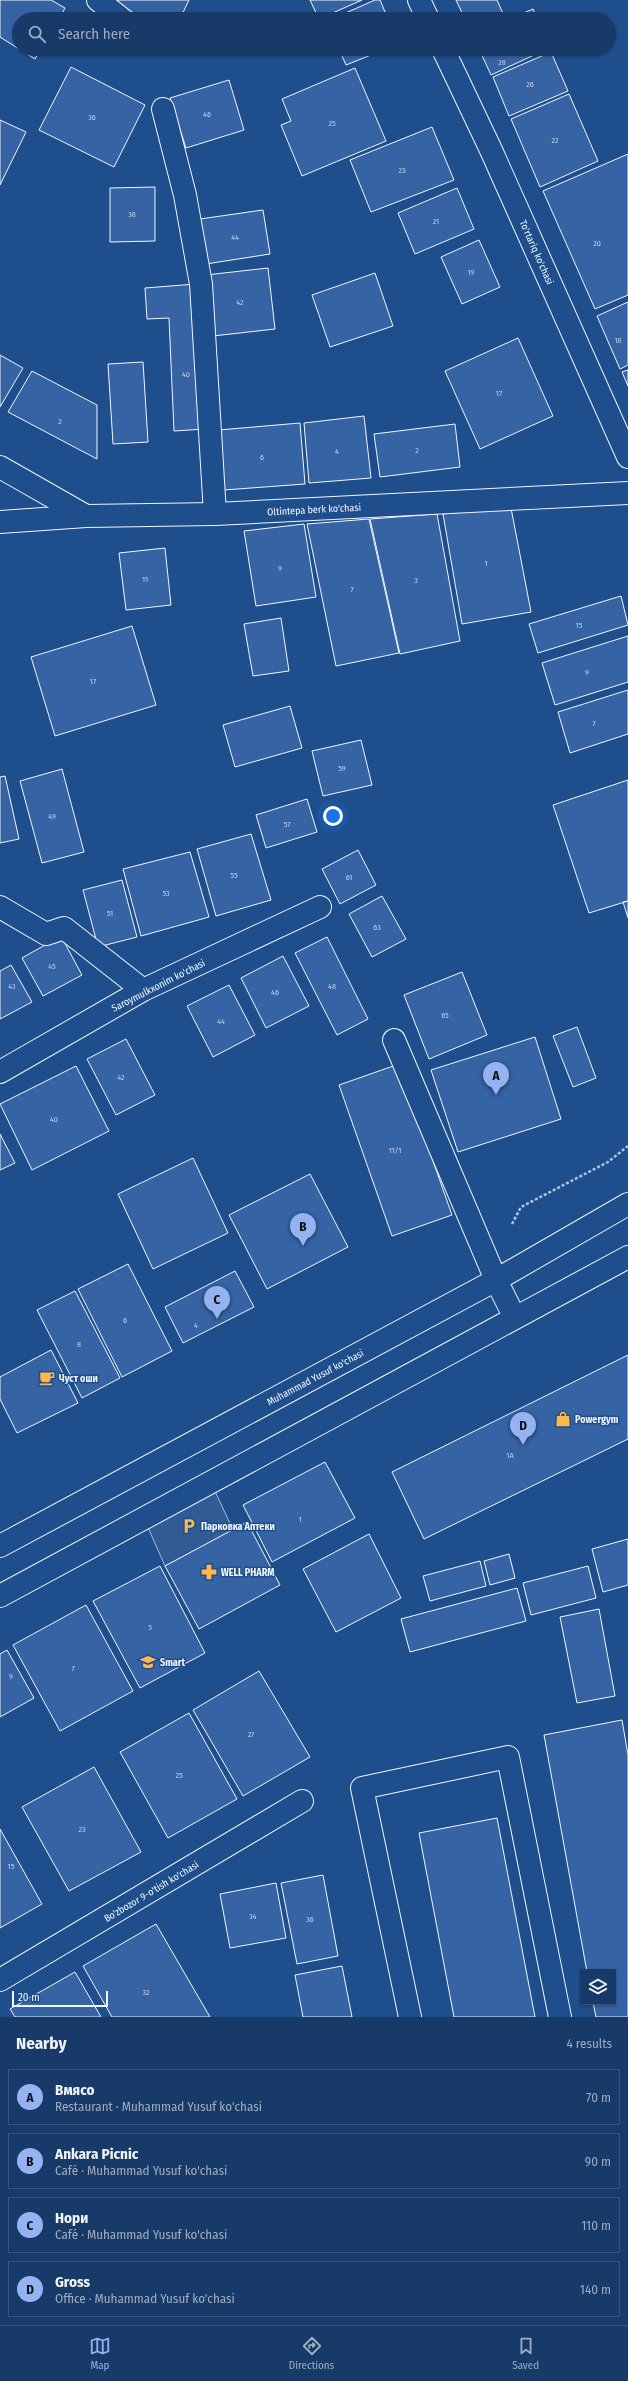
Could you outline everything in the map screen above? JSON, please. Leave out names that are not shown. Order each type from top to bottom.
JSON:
[{"type":"street","points":[[98,0],[113,12]]},
{"type":"street","points":[[419,0],[425,12]]},
{"type":"street","name":"To'rtariq ko'chasi","points":[[446,56],[491,150],[628,457]]},
{"type":"street","points":[[163,108],[185,196],[201,284],[215,514]]},
{"type":"street","points":[[0,467],[86,516]]},
{"type":"street","name":"Oltintepa berk ko'chasi","points":[[0,522],[86,516],[215,514],[628,493]]},
{"type":"street","points":[[0,907],[46,934],[64,928],[143,990]]},
{"type":"street","name":"Saroymulkxonim ko'chasi","points":[[0,1072],[143,990],[320,907]]},
{"type":"street","points":[[394,1040],[496,1280],[515,1318]]},
{"type":"street","name":"Muhammad Yusuf ko'chasi","points":[[0,1546],[496,1280],[628,1204]]},
{"type":"street","points":[[0,1596],[628,1257]]},
{"type":"street","points":[[410,2017],[362,1788],[508,1757],[560,2017]]},
{"type":"street","name":"Bo'zbozor 9-o'tish ko'chasi","points":[[0,1980],[302,1801]]},
{"type":"path","points":[[512,1224],[521,1207],[608,1162],[628,1146]]},
{"type":"shaded area","name":"Парковка Аптеки","points":[[213,1487],[233,1530],[165,1566],[146,1523]]},
{"type":"building","points":[[0,0],[51,0],[65,8],[63,12],[12,12],[12,45],[0,37]]},
{"type":"building","points":[[118,0],[189,0],[183,12],[132,12],[116,5]]},
{"type":"building","points":[[310,0],[362,0],[335,12],[316,12]]},
{"type":"building","points":[[375,0],[380,0],[385,12],[348,12]]},
{"type":"building","points":[[456,0],[497,0],[502,12],[462,12]]},
{"type":"building","points":[[533,9],[534,12],[526,12]]},
{"type":"building","points":[[342,56],[368,56],[346,65]]},
{"type":"building","points":[[482,56],[532,56],[491,75]]},
{"type":"building","points":[[542,56],[553,56],[568,91],[509,116],[493,77]]},
{"type":"building","points":[[71,67],[145,105],[114,167],[39,130]]},
{"type":"building","points":[[355,68],[386,141],[302,176],[281,125],[291,121],[282,99]]},
{"type":"building","points":[[229,80],[244,130],[186,148],[170,98]]},
{"type":"building","points":[[569,94],[598,161],[540,187],[511,119]]},
{"type":"building","points":[[0,120],[26,132],[0,185]]},
{"type":"building","points":[[432,127],[454,180],[371,212],[350,160]]},
{"type":"building","points":[[628,154],[628,295],[595,309],[543,191]]},
{"type":"building","points":[[155,187],[155,241],[110,242],[110,188]]},
{"type":"building","points":[[457,188],[474,229],[415,254],[398,213]]},
{"type":"building","points":[[263,210],[270,254],[206,264],[200,219]]},
{"type":"building","points":[[479,240],[500,287],[462,304],[441,257]]},
{"type":"building","points":[[268,268],[275,329],[213,336],[206,275]]},
{"type":"building","points":[[375,273],[393,326],[330,347],[312,295]]},
{"type":"building","points":[[196,284],[205,429],[174,431],[169,318],[147,319],[145,288]]},
{"type":"building","points":[[628,302],[628,365],[620,369],[597,316]]},
{"type":"building","points":[[518,338],[553,416],[480,449],[445,371]]},
{"type":"building","points":[[0,355],[23,368],[0,407]]},
{"type":"building","points":[[143,362],[148,442],[113,444],[108,364]]},
{"type":"building","points":[[628,370],[628,386],[622,372]]},
{"type":"building","points":[[32,371],[97,405],[97,459],[8,412]]},
{"type":"building","points":[[364,416],[371,478],[309,483],[304,423]]},
{"type":"building","points":[[300,423],[305,484],[224,490],[219,430]]},
{"type":"building","points":[[455,424],[460,467],[380,477],[374,434]]},
{"type":"building","points":[[511,508],[531,612],[462,624],[443,514]]},
{"type":"building","points":[[437,514],[460,641],[400,654],[370,519]]},
{"type":"building","points":[[369,519],[399,653],[336,666],[307,524]]},
{"type":"building","points":[[304,524],[316,597],[256,606],[244,531]]},
{"type":"building","points":[[165,548],[171,605],[126,610],[119,553]]},
{"type":"building","points":[[621,596],[628,625],[538,653],[529,624]]},
{"type":"building","points":[[281,618],[289,671],[253,676],[244,624]]},
{"type":"building","points":[[132,626],[156,705],[55,736],[31,657]]},
{"type":"building","points":[[628,636],[628,682],[555,705],[542,663]]},
{"type":"building","points":[[628,690],[628,734],[570,753],[558,712]]},
{"type":"building","points":[[290,706],[302,748],[235,767],[223,725]]},
{"type":"building","points":[[361,740],[372,785],[323,796],[312,751]]},
{"type":"building","points":[[62,769],[84,852],[42,863],[20,781]]},
{"type":"building","points":[[5,776],[19,839],[0,843],[0,777]]},
{"type":"building","points":[[628,780],[628,901],[589,913],[553,805]]},
{"type":"building","points":[[307,799],[317,832],[266,848],[256,815]]},
{"type":"building","points":[[251,834],[271,900],[216,916],[197,849]]},
{"type":"building","points":[[358,850],[376,885],[340,904],[322,869]]},
{"type":"building","points":[[190,852],[209,917],[141,936],[123,869]]},
{"type":"building","points":[[122,880],[137,937],[98,947],[83,890]]},
{"type":"building","points":[[382,896],[406,939],[372,957],[349,914]]},
{"type":"building","points":[[628,901],[628,918],[623,902]]},
{"type":"building","points":[[61,936],[82,975],[43,996],[22,958]]},
{"type":"building","points":[[327,937],[368,1019],[337,1035],[295,953]]},
{"type":"building","points":[[283,956],[309,1006],[266,1028],[241,978]]},
{"type":"building","points":[[11,965],[32,1002],[0,1019],[0,971]]},
{"type":"building","points":[[462,972],[487,1035],[429,1059],[404,995]]},
{"type":"building","points":[[229,985],[255,1035],[213,1057],[187,1006]]},
{"type":"building","points":[[577,1027],[596,1078],[573,1087],[553,1036]]},
{"type":"building","points":[[535,1037],[561,1119],[458,1152],[431,1070]]},
{"type":"building","points":[[126,1039],[155,1095],[116,1115],[87,1059]]},
{"type":"building","points":[[399,1064],[452,1215],[392,1236],[339,1085]]},
{"type":"building","points":[[76,1066],[109,1131],[32,1170],[0,1104]]},
{"type":"building","points":[[0,1134],[15,1163],[0,1170]]},
{"type":"building","points":[[193,1158],[228,1233],[153,1269],[118,1194]]},
{"type":"building","points":[[310,1174],[348,1247],[267,1289],[229,1215]]},
{"type":"building","points":[[128,1264],[172,1351],[122,1377],[78,1289]]},
{"type":"building","points":[[235,1271],[254,1307],[183,1343],[165,1307]]},
{"type":"building","points":[[75,1291],[120,1378],[82,1398],[37,1310]]},
{"type":"building","points":[[51,1350],[78,1403],[17,1433],[0,1399],[0,1377]]},
{"type":"building","points":[[628,1355],[628,1439],[424,1539],[392,1472]]},
{"type":"building","points":[[325,1462],[355,1518],[272,1562],[243,1505]]},
{"type":"building","points":[[247,1522],[280,1585],[199,1629],[165,1566]]},
{"type":"building","points":[[369,1534],[401,1598],[336,1632],[303,1569]]},
{"type":"building","points":[[628,1539],[628,1585],[603,1592],[592,1549]]},
{"type":"building","points":[[509,1554],[515,1578],[490,1585],[484,1561]]},
{"type":"building","points":[[480,1561],[486,1586],[430,1601],[423,1576]]},
{"type":"building","points":[[160,1566],[205,1653],[140,1688],[93,1601]]},
{"type":"building","points":[[588,1566],[596,1598],[531,1615],[523,1583]]},
{"type":"building","points":[[517,1588],[526,1621],[410,1652],[401,1619]]},
{"type":"building","points":[[86,1605],[133,1691],[60,1731],[13,1645]]},
{"type":"building","points":[[599,1609],[615,1696],[577,1703],[560,1617]]},
{"type":"building","points":[[7,1650],[34,1698],[0,1717],[0,1654]]},
{"type":"building","points":[[259,1671],[310,1757],[243,1796],[193,1710]]},
{"type":"building","points":[[189,1713],[237,1799],[168,1838],[120,1752]]},
{"type":"building","points":[[622,1720],[628,1755],[628,2017],[596,2017],[594,2005],[616,2005],[616,1969],[586,1969],[544,1735]]},
{"type":"building","points":[[94,1767],[141,1852],[69,1891],[22,1807]]},
{"type":"building","points":[[497,1818],[535,2017],[454,2017],[419,1833]]},
{"type":"building","points":[[0,1829],[42,1904],[0,1928]]},
{"type":"building","points":[[323,1875],[338,1956],[297,1964],[281,1883]]},
{"type":"building","points":[[276,1883],[286,1938],[230,1948],[220,1894]]},
{"type":"building","points":[[156,1924],[210,2017],[112,2017],[83,1966]]},
{"type":"building","points":[[342,1966],[352,2017],[303,2017],[295,1975]]},
{"type":"building","points":[[75,1972],[101,2017],[15,2017],[10,2009]]},
{"type":"place","name":"Вмясо","points":[[496,1095]]},
{"type":"place","name":"Ankara Picnic","points":[[303,1246]]},
{"type":"place","name":"Нори","points":[[217,1319]]},
{"type":"place","name":"Чуст оши","points":[[47,1378]]},
{"type":"place","name":"Powergym","points":[[563,1419]]},
{"type":"place","name":"Gross","points":[[523,1445]]},
{"type":"place","name":"Парковка Аптеки","points":[[189,1526]]},
{"type":"place","name":"WELL PHARM","points":[[209,1572]]},
{"type":"place","name":"Smart","points":[[148,1662]]}]
